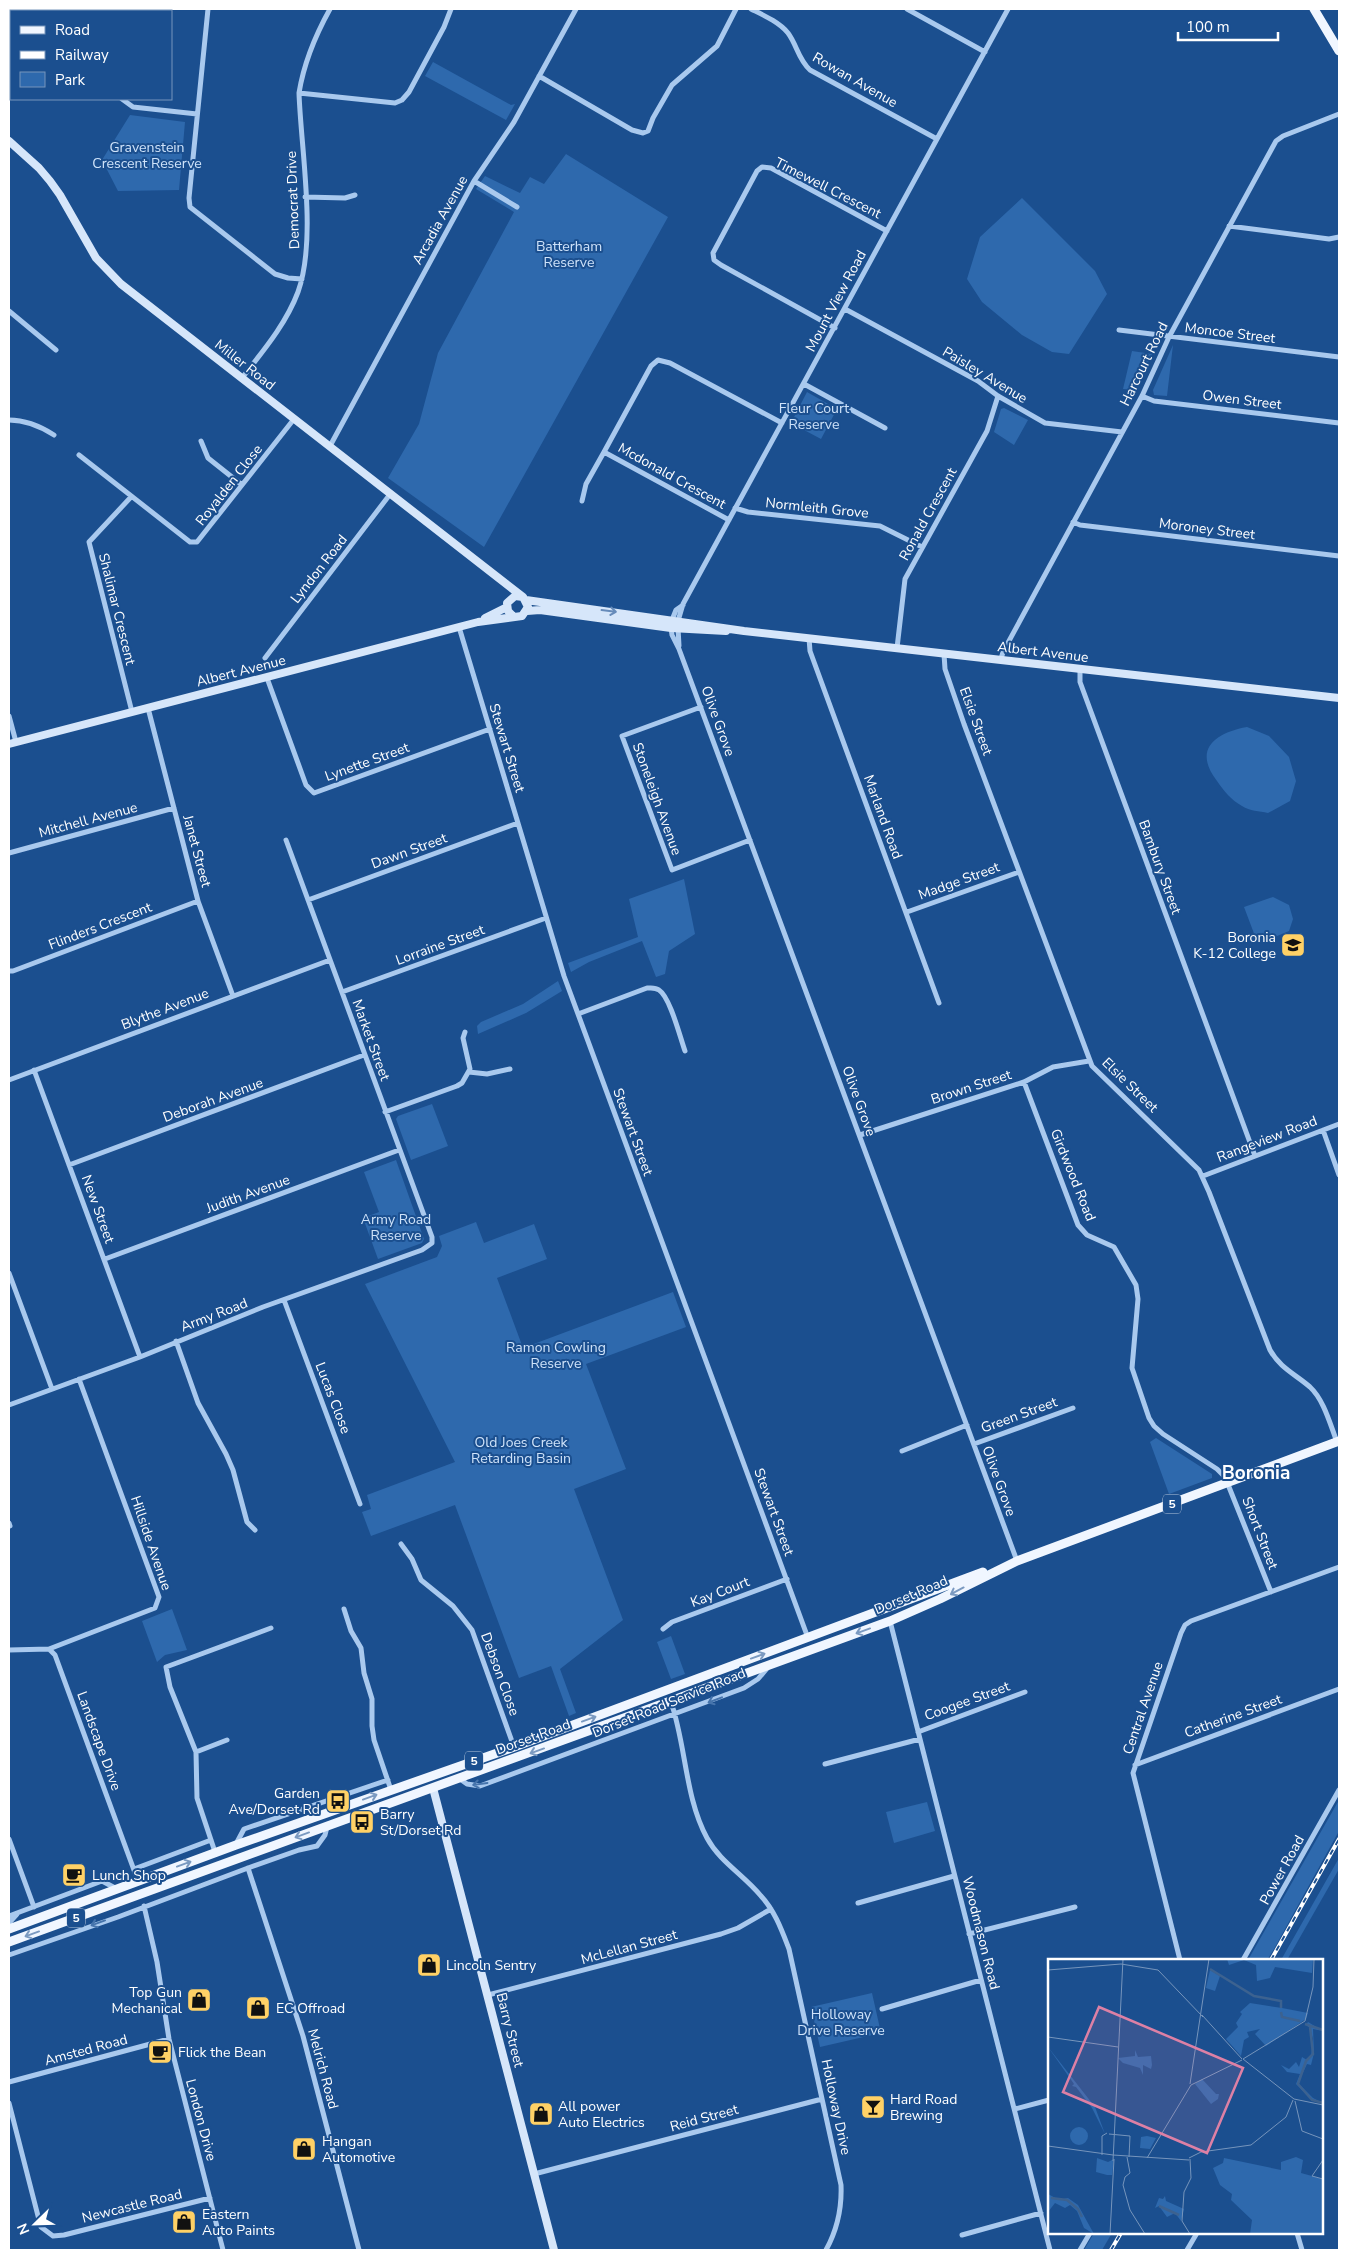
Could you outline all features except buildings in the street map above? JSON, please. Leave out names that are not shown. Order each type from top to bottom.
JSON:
[{"type":"main road","points":[[1314,9],[1339,51]]},
{"type":"main road","name":"Miller Road","points":[[9,140],[40,168],[60,194],[92,252],[121,284],[392,493],[525,599]]},
{"type":"main road","name":"Miller Road","points":[[499,577],[508,603]]},
{"type":"main road","points":[[515,596],[525,599],[528,607],[527,611],[522,616],[513,616],[508,603],[515,596]]},
{"type":"main road","name":"Albert Avenue","points":[[525,599],[675,624]]},
{"type":"main road","name":"Albert Avenue","points":[[478,622],[508,603]]},
{"type":"main road","name":"Albert Avenue","points":[[527,611],[540,610],[744,630],[1339,698]]},
{"type":"main road","name":"Albert Avenue","points":[[12,743],[478,622],[513,616]]},
{"type":"main road","name":"Dorset Road","points":[[9,1942],[890,1621],[940,1600],[1017,1561],[1338,1442]]},
{"type":"main road","name":"Dorset Road","points":[[9,1929],[215,1852],[514,1747],[886,1610],[964,1578],[1005,1566]]},
{"type":"main road","points":[[886,1610],[890,1621]]},
{"type":"main road","points":[[808,1638],[812,1649]]},
{"type":"main road","points":[[430,1776],[433,1788]]},
{"type":"main road","name":"Barry Street","points":[[433,1788],[534,2174],[551,2249]]},
{"type":"main road","points":[[318,1816],[327,1826]]},
{"type":"main road","points":[[138,1881],[143,1892]]},
{"type":"street","points":[[208,9],[190,207],[275,274],[288,278],[302,279]]},
{"type":"street","name":"Democrat Drive","points":[[242,378],[280,328],[293,304],[302,279],[307,251],[306,197],[299,93],[310,47],[330,9]]},
{"type":"street","points":[[299,93],[395,103],[402,100],[409,92],[444,27],[451,9]]},
{"type":"street","name":"Arcadia Avenue","points":[[330,446],[474,181],[504,139],[576,9]]},
{"type":"street","points":[[539,76],[632,130],[644,133],[648,131],[652,118],[672,85],[717,46],[736,9]]},
{"type":"street","name":"Rowan Avenue","points":[[751,9],[783,28],[791,38],[803,64],[810,70],[937,139]]},
{"type":"street","points":[[907,9],[985,52]]},
{"type":"street","name":"Mount View Road","points":[[675,624],[676,610],[683,604],[1008,9]]},
{"type":"street","points":[[124,100],[134,107],[197,114]]},
{"type":"street","name":"Harcourt Road","points":[[1001,659],[1003,652],[1142,396],[1169,337],[1276,141],[1283,136],[1339,114]]},
{"type":"street","name":"Timewell Crescent","points":[[835,328],[714,260],[713,253],[743,197],[757,171],[762,167],[771,168],[887,231]]},
{"type":"street","points":[[474,181],[517,207]]},
{"type":"street","points":[[306,197],[345,198],[355,195]]},
{"type":"street","points":[[1230,226],[1329,239],[1339,237]]},
{"type":"street","name":"Paisley Avenue","points":[[845,309],[978,382],[998,396],[1045,423],[1122,432]]},
{"type":"street","points":[[9,311],[56,350]]},
{"type":"street","name":"Moncoe Street","points":[[1119,330],[1339,357]]},
{"type":"street","name":"Mcdonald Crescent","points":[[582,501],[586,484],[651,366],[658,360],[670,363],[782,423]]},
{"type":"street","points":[[804,384],[885,428]]},
{"type":"street","name":"Ronald Crescent","points":[[897,648],[905,579],[987,431],[998,396]]},
{"type":"street","name":"Owen Street","points":[[1142,396],[1154,400],[1339,423]]},
{"type":"street","name":"Royalden Close","points":[[79,455],[190,542],[197,542],[294,419]]},
{"type":"street","points":[[9,420],[22,420],[54,435]]},
{"type":"street","points":[[201,441],[208,458],[242,486]]},
{"type":"street","name":"Mcdonald Crescent","points":[[604,452],[729,520]]},
{"type":"street","name":"Lyndon Road","points":[[265,658],[392,493]]},
{"type":"street","name":"Shalimar Crescent","points":[[131,497],[89,542],[132,712]]},
{"type":"street","name":"Normleith Grove","points":[[735,508],[748,512],[880,526],[922,547]]},
{"type":"street","name":"Moroney Street","points":[[1073,522],[1080,525],[1339,556]]},
{"type":"street","name":"Olive Grove","points":[[675,624],[679,649],[1017,1561]]},
{"type":"street","name":"Stewart Street","points":[[459,627],[546,918],[578,1014],[808,1638]]},
{"type":"street","name":"Marland Road","points":[[809,638],[810,651],[939,1003]]},
{"type":"street","name":"Elsie Street","points":[[944,654],[945,669],[1090,1061],[1098,1072],[1186,1156],[1203,1176],[1270,1350],[1280,1366],[1310,1387],[1316,1394],[1338,1442]]},
{"type":"street","name":"Bambury Street","points":[[1080,669],[1080,682],[1255,1156]]},
{"type":"street","name":"Lynette Street","points":[[267,678],[306,784],[314,793],[490,729]]},
{"type":"street","name":"Stoneleigh Avenue","points":[[701,707],[622,736],[635,772],[672,870],[750,840]]},
{"type":"street","name":"Janet Street","points":[[148,708],[198,900],[233,996]]},
{"type":"street","points":[[9,716],[12,743]]},
{"type":"street","name":"Mitchell Avenue","points":[[9,853],[174,808]]},
{"type":"street","name":"Dawn Street","points":[[308,900],[518,823]]},
{"type":"street","name":"Market Street","points":[[286,840],[432,1237],[432,1243],[428,1248]]},
{"type":"street","name":"Madge Street","points":[[907,912],[1019,872]]},
{"type":"street","name":"Flinders Crescent","points":[[9,971],[198,900]]},
{"type":"street","name":"Lorraine Street","points":[[342,992],[546,918]]},
{"type":"street","name":"Blythe Avenue","points":[[9,1080],[330,960]]},
{"type":"street","points":[[578,1014],[647,988],[660,990],[665,998],[685,1051]]},
{"type":"street","points":[[385,1112],[462,1083],[469,1072],[468,1057],[463,1038],[465,1032]]},
{"type":"street","name":"Deborah Avenue","points":[[70,1165],[364,1055]]},
{"type":"street","name":"Brown Street","points":[[860,1135],[1024,1082],[1053,1067],[1090,1061]]},
{"type":"street","points":[[469,1072],[487,1074],[510,1069]]},
{"type":"street","name":"New Street","points":[[34,1070],[140,1357]]},
{"type":"street","name":"Girdwood Road","points":[[1024,1082],[1078,1225],[1088,1235],[1114,1247],[1136,1285],[1138,1299],[1132,1368],[1149,1418],[1154,1426],[1163,1434],[1217,1469],[1228,1482]]},
{"type":"street","name":"Rangeview Road","points":[[1203,1176],[1339,1124]]},
{"type":"street","points":[[1323,1130],[1339,1174]]},
{"type":"street","name":"Judith Avenue","points":[[105,1259],[399,1150]]},
{"type":"street","name":"Army Road","points":[[9,1405],[140,1357],[176,1341],[284,1300],[428,1248]]},
{"type":"street","points":[[9,1273],[52,1389]]},
{"type":"street","name":"Lucas Close","points":[[284,1300],[360,1504]]},
{"type":"street","points":[[176,1341],[198,1403],[233,1470],[247,1522],[256,1530]]},
{"type":"street","name":"Hillside Avenue","points":[[49,1649],[155,1608],[159,1597],[79,1379]]},
{"type":"street","name":"Green Street","points":[[974,1444],[1073,1408]]},
{"type":"street","points":[[902,1451],[967,1425]]},
{"type":"street","name":"Short Street","points":[[1228,1482],[1271,1592]]},
{"type":"street","name":"Debson Close","points":[[401,1544],[412,1559],[421,1580],[456,1610],[472,1630],[514,1747]]},
{"type":"street","name":"Central Avenue","points":[[1180,1959],[1133,1773],[1185,1625],[1339,1566]]},
{"type":"street","name":"Kay Court","points":[[663,1629],[672,1622],[787,1579]]},
{"type":"street","points":[[344,1609],[351,1630],[361,1648],[364,1672],[372,1699],[374,1740],[391,1790]]},
{"type":"street","name":"Woodmason Road","points":[[890,1621],[1050,2250]]},
{"type":"street","points":[[215,1852],[197,1798],[196,1752],[170,1687],[166,1667],[271,1628]]},
{"type":"street","points":[[9,1650],[49,1649]]},
{"type":"street","name":"Landscape Drive","points":[[49,1649],[55,1654],[138,1881]]},
{"type":"street","name":"Dorset Road Service Road","points":[[460,1779],[467,1784],[480,1786],[675,1715],[744,1688],[758,1678],[769,1666]]},
{"type":"street","name":"Catherine Street","points":[[1135,1765],[1339,1689]]},
{"type":"street","name":"Coogee Street","points":[[918,1732],[1024,1692]]},
{"type":"street","name":"Holloway Drive","points":[[671,1702],[703,1830],[724,1860],[752,1886],[771,1909],[790,1950],[841,2185],[838,2221],[835,2233],[826,2250]]},
{"type":"street","points":[[825,1764],[920,1739]]},
{"type":"street","points":[[196,1752],[227,1740]]},
{"type":"street","points":[[236,1845],[244,1829],[388,1780]]},
{"type":"street","name":"Power Road","points":[[1245,1959],[1339,1790]]},
{"type":"street","points":[[9,1955],[248,1868],[299,1850],[317,1846],[325,1835],[327,1826]]},
{"type":"street","points":[[9,1839],[34,1907]]},
{"type":"street","points":[[134,1869],[210,1840]]},
{"type":"street","name":"Melrich Road","points":[[248,1868],[303,2036],[359,2250]]},
{"type":"street","points":[[858,1904],[954,1876]]},
{"type":"street","points":[[9,1916],[102,1881],[116,1889]]},
{"type":"street","name":"London Drive","points":[[144,1906],[157,1962],[169,2039],[223,2250]]},
{"type":"street","points":[[969,1934],[1075,1907]]},
{"type":"street","name":"McLellan Street","points":[[488,1995],[721,1934],[738,1928],[771,1909]]},
{"type":"street","points":[[9,1923],[18,1913]]},
{"type":"street","points":[[882,2008],[981,1980]]},
{"type":"street","name":"Amsted Road","points":[[9,2082],[169,2039]]},
{"type":"street","name":"Reid Street","points":[[534,2174],[822,2099]]},
{"type":"street","points":[[1015,2110],[1048,2100]]},
{"type":"street","name":"Newcastle Road","points":[[9,2103],[41,2227],[54,2236],[210,2198]]},
{"type":"street","points":[[962,2235],[1041,2213]]},
{"type":"street","points":[[1080,2250],[1089,2234]]},
{"type":"street","points":[[1187,2250],[1196,2234]]},
{"type":"street","points":[[1297,2234],[1302,2250]]},
{"type":"green space","points":[[433,62],[511,105],[515,104],[506,120],[425,76]]},
{"type":"green space","name":"Gravenstein Crescent Reserve","points":[[130,115],[185,122],[179,190],[118,191],[102,160]]},
{"type":"green space","name":"Batterham Reserve","points":[[566,154],[668,217],[484,547],[388,478],[419,424],[438,353],[514,212],[476,189],[485,176],[520,193],[530,177],[544,184]]},
{"type":"green space","points":[[1022,198],[1095,271],[1107,294],[1069,354],[1052,352],[1022,335],[982,302],[967,279],[980,237]]},
{"type":"green space","points":[[1173,345],[1167,396],[1154,395],[1153,390]]},
{"type":"green space","points":[[1132,351],[1152,354],[1136,390],[1123,389]]},
{"type":"green space","name":"Fleur Court Reserve","points":[[807,392],[837,409],[821,439],[791,423]]},
{"type":"green space","points":[[1004,408],[1028,420],[1014,445],[994,432],[1001,409]]},
{"type":"green space","points":[[1247,727],[1269,736],[1289,757],[1296,781],[1290,801],[1268,813],[1248,809],[1234,801],[1217,781],[1210,770],[1207,760],[1207,752],[1217,739],[1235,730]]},
{"type":"green space","points":[[684,879],[695,934],[669,951],[665,974],[656,977],[642,941],[589,962],[571,972],[568,963],[638,937],[629,899]]},
{"type":"green space","points":[[1273,897],[1289,905],[1293,919],[1289,931],[1258,944],[1244,907]]},
{"type":"green space","points":[[558,981],[562,991],[526,1013],[478,1034],[477,1026],[481,1022],[523,1004]]},
{"type":"green space","points":[[432,1104],[448,1146],[411,1160],[396,1119],[398,1116]]},
{"type":"green space","name":"Army Road Reserve","points":[[396,1160],[424,1239],[422,1243],[378,1259],[363,1218],[379,1212],[364,1172]]},
{"type":"green space","name":"Old Joes Creek Retarding Basin","points":[[476,1222],[484,1243],[534,1224],[547,1259],[497,1278],[523,1348],[673,1292],[686,1327],[586,1364],[626,1469],[574,1489],[623,1620],[560,1669],[576,1713],[569,1716],[551,1666],[519,1678],[455,1505],[371,1536],[362,1512],[371,1509],[367,1495],[455,1462],[365,1284],[437,1257],[442,1246],[439,1236]]},
{"type":"green space","points":[[1156,1438],[1212,1474],[1212,1478],[1169,1494],[1150,1442]]},
{"type":"green space","points":[[172,1609],[187,1650],[165,1655],[157,1662],[142,1621]]},
{"type":"green space","points":[[671,1636],[685,1674],[671,1679],[657,1642]]},
{"type":"green space","points":[[1339,1800],[1339,1831],[1274,1949],[1268,1959],[1249,1959]]},
{"type":"green space","points":[[927,1802],[935,1831],[894,1843],[886,1812]]},
{"type":"green space","points":[[1339,1858],[1339,1869],[1288,1959],[1282,1959]]},
{"type":"green space","name":"Holloway Drive Reserve","points":[[872,1993],[881,2033],[820,2047],[811,2007]]},
{"type":"green space","points":[[1093,2234],[1111,2234],[1102,2250],[1084,2250]]},
{"type":"railway","points":[[1272,1959],[1339,1839]]},
{"type":"railway","points":[[1111,2250],[1120,2234]]},
{"type":"place","name":"Boronia K-12 College","points":[[1293,945]]},
{"type":"place","name":"Garden Ave/Dorset Rd","points":[[338,1801]]},
{"type":"place","name":"Barry St/Dorset Rd","points":[[362,1822]]},
{"type":"place","name":"Lunch Shop","points":[[74,1875]]},
{"type":"place","name":"Lincoln Sentry","points":[[429,1965]]},
{"type":"place","name":"Top Gun Mechanical","points":[[199,2000]]},
{"type":"place","name":"EC Offroad","points":[[258,2008]]},
{"type":"place","name":"Flick the Bean","points":[[160,2052]]},
{"type":"place","name":"Hard Road Brewing","points":[[873,2107]]},
{"type":"place","name":"All power Auto Electrics","points":[[541,2114]]},
{"type":"place","name":"Hangan Automotive","points":[[304,2149]]},
{"type":"place","name":"Eastern Auto Paints","points":[[184,2222]]},
{"type":"district","name":"Boronia","points":[[1256,1473]]},
{"type":"park label","name":"Ramon Cowling Reserve","points":[[556,1355]]}]
